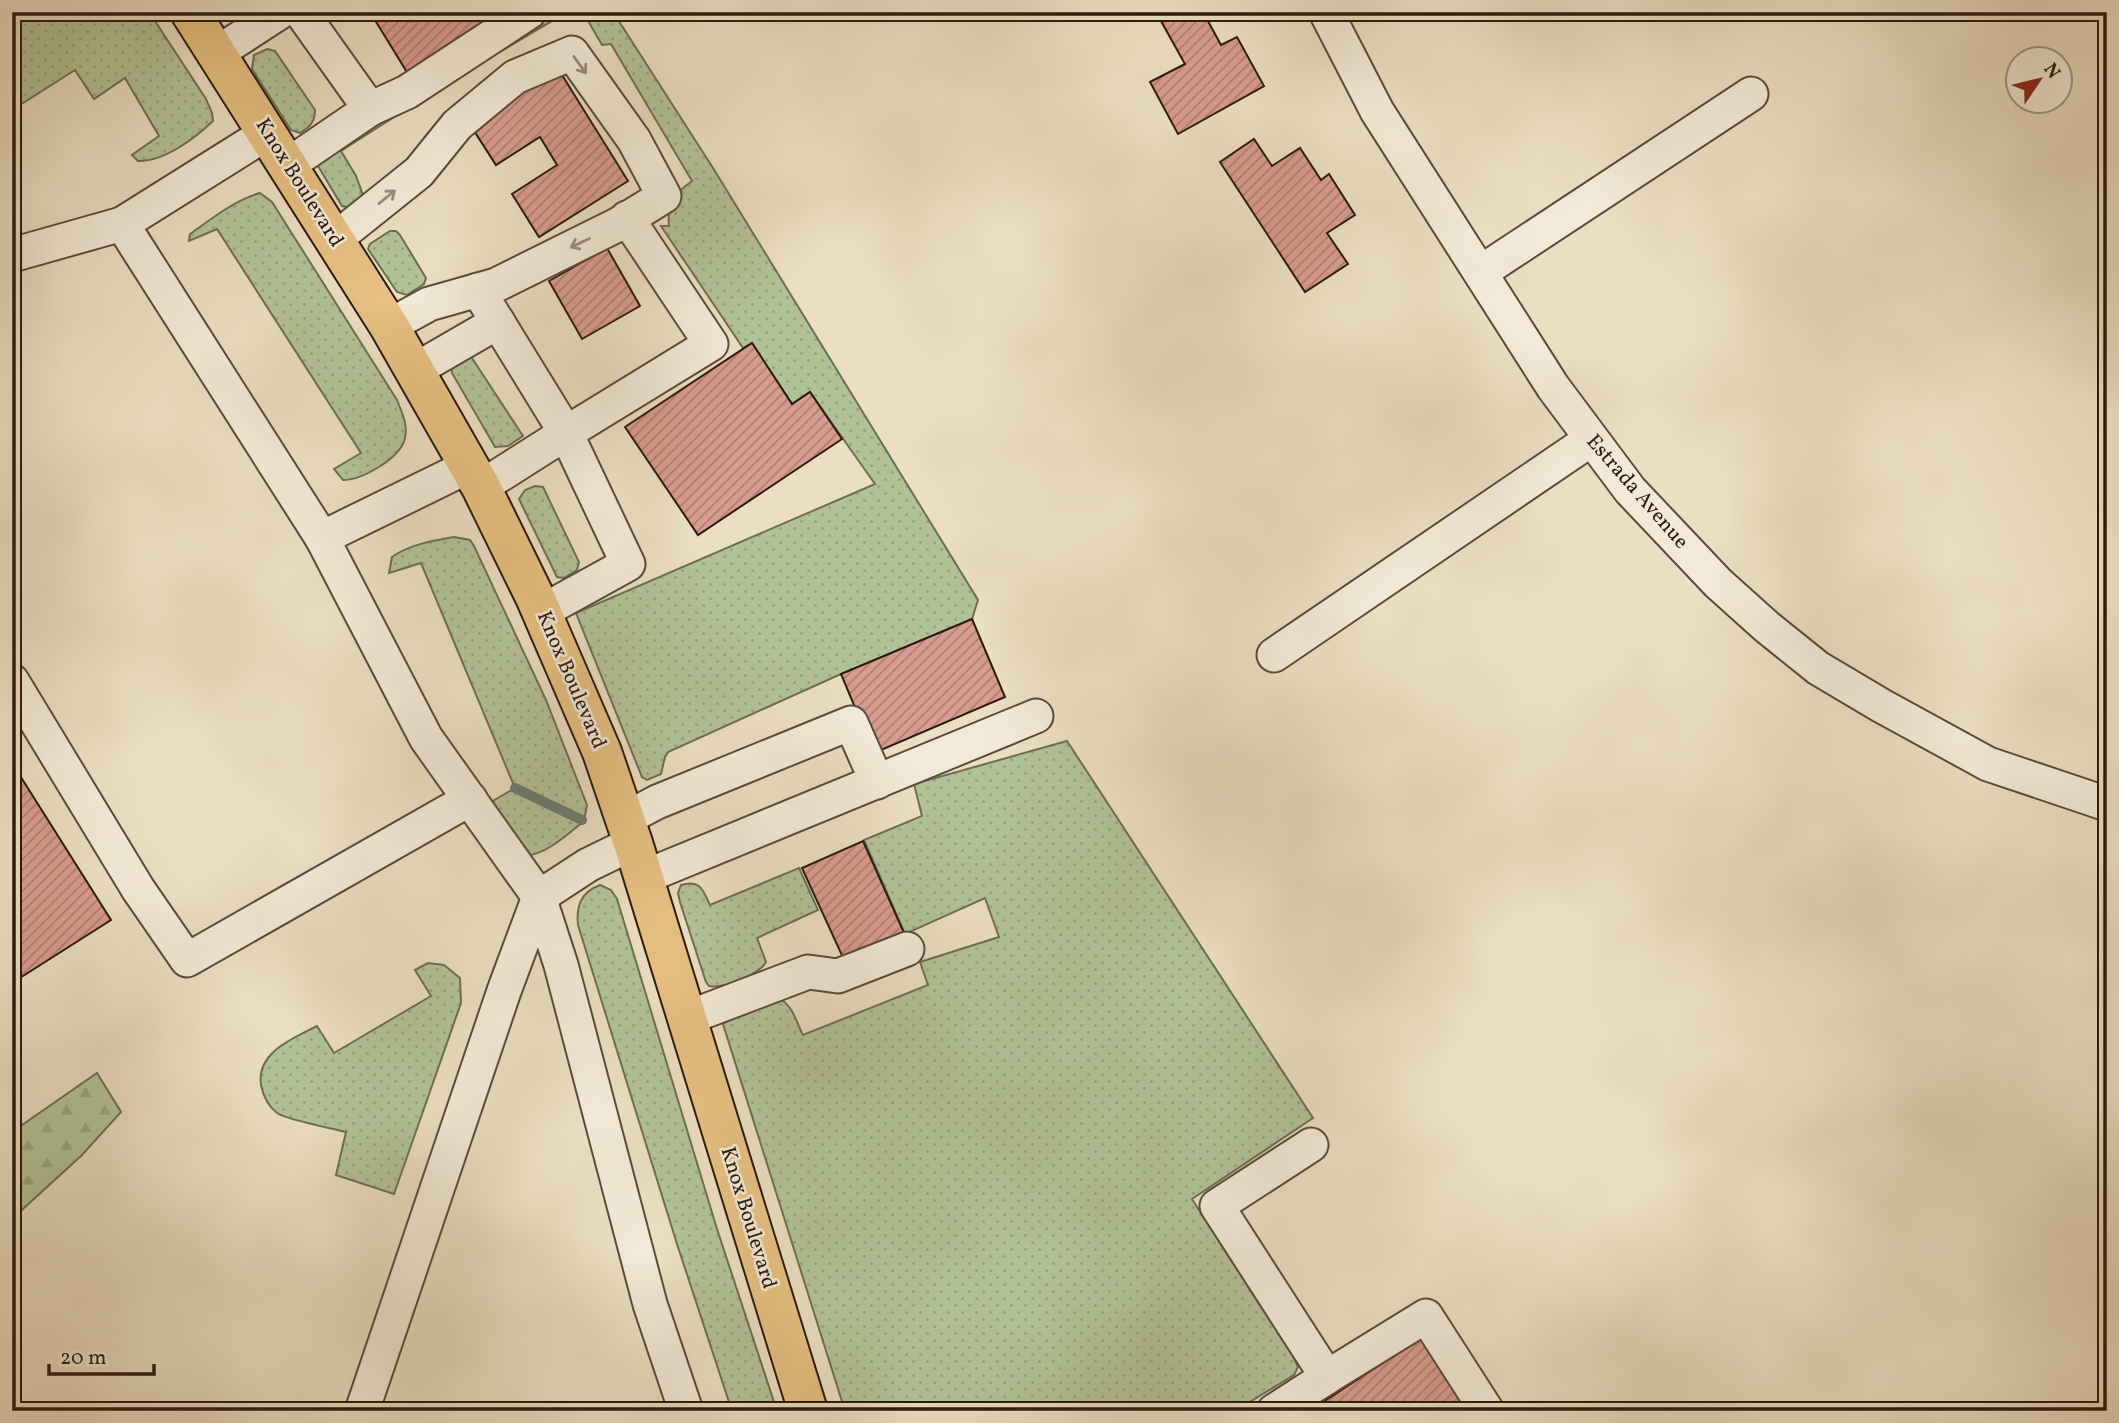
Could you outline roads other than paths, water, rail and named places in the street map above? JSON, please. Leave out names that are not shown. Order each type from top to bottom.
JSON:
[{"type":"main road","name":"Knox Boulevard","points":[[190,12],[389,326],[475,477],[541,612],[603,752],[808,1411]]},
{"type":"street","points":[[217,53],[280,12]]},
{"type":"street","points":[[301,12],[370,109]]},
{"type":"street","points":[[288,165],[370,109],[407,92],[529,12]]},
{"type":"street","name":"Estrada Avenue","points":[[1326,12],[1377,111],[1553,387],[1630,490],[1718,583],[1818,668],[1882,706],[1988,764],[2107,804]]},
{"type":"street","points":[[334,240],[419,172],[457,125],[515,77],[572,53],[635,140],[664,196],[627,218],[496,285],[429,304],[389,326]]},
{"type":"street","points":[[1481,272],[1751,94]]},
{"type":"street","points":[[12,255],[122,224],[267,133]]},
{"type":"street","points":[[322,538],[475,477],[566,433],[711,344],[627,218]]},
{"type":"street","points":[[122,224],[322,538],[426,738],[539,897],[561,965],[650,1304],[686,1411]]},
{"type":"street","points":[[478,290],[566,433],[628,565],[541,612]]},
{"type":"street","points":[[415,370],[498,322]]},
{"type":"street","points":[[1274,655],[1590,440]]},
{"type":"street","points":[[12,681],[138,888],[187,960],[470,799]]},
{"type":"street","points":[[362,1411],[499,1004],[539,897],[588,865],[634,846],[877,782],[1036,716]]},
{"type":"street","points":[[634,846],[657,802],[851,723],[877,782]]},
{"type":"street","points":[[687,1018],[808,972],[838,976],[907,949]]},
{"type":"street","points":[[1311,1145],[1217,1206],[1327,1377]]},
{"type":"street","points":[[1274,1411],[1426,1316],[1487,1411]]},
{"type":"waterway","points":[[515,788],[582,820]]}]
